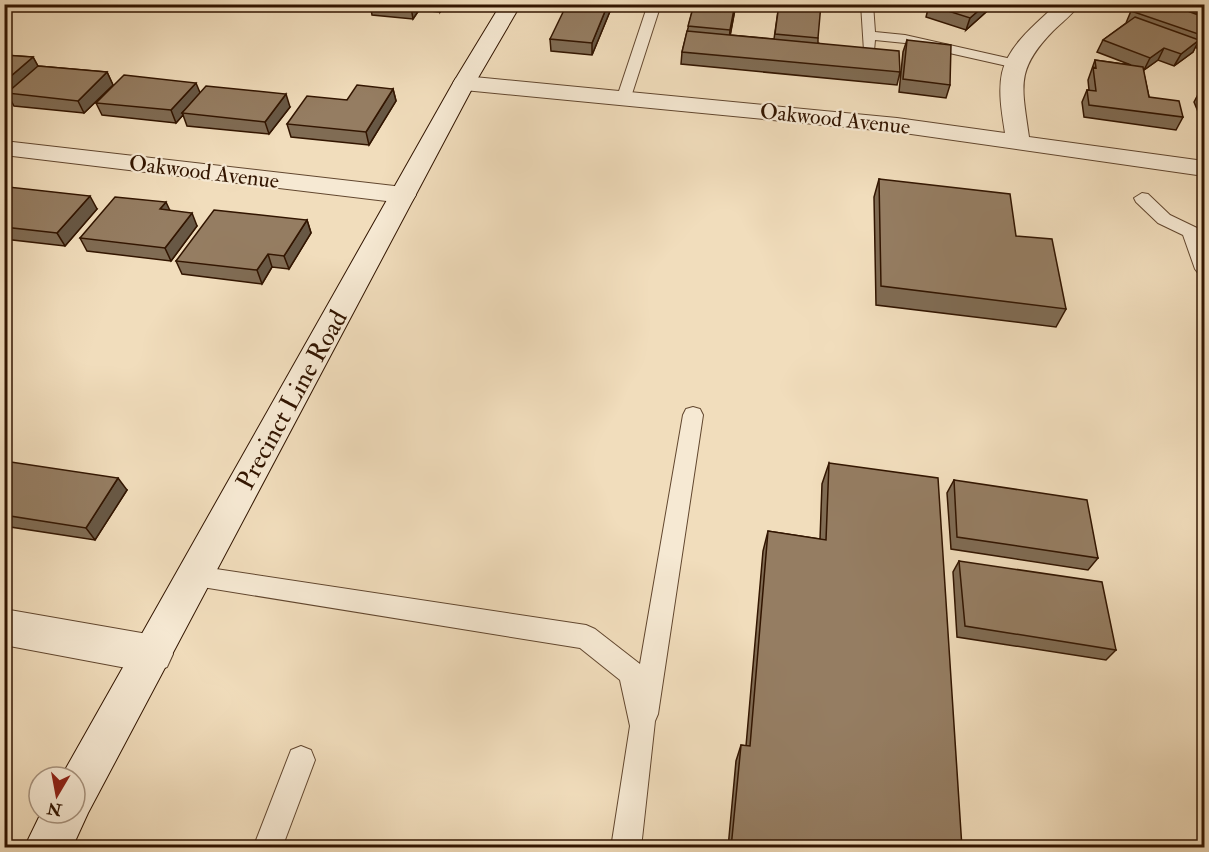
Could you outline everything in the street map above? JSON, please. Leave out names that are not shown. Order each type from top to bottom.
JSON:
[{"type":"street","name":"Precinct Line Road","points":[[87,774],[464,83],[511,4]]},
{"type":"street","points":[[1018,144],[1012,93],[1016,64],[1053,19],[1070,4]]},
{"type":"street","name":"Oakwood Avenue","points":[[464,83],[897,125],[1204,170]]},
{"type":"street","name":"Oakwood Avenue","points":[[4,148],[403,195]]},
{"type":"street","points":[[4,627],[153,654]]},
{"type":"street","points":[[47,848],[59,825]]},
{"type":"lane","points":[[624,97],[655,4]]},
{"type":"lane","points":[[867,4],[870,52]]},
{"type":"lane","points":[[869,35],[906,39],[1016,64]]},
{"type":"lane","points":[[1142,198],[1164,219],[1191,232],[1204,269]]},
{"type":"lane","points":[[627,848],[643,726],[693,415]]},
{"type":"lane","points":[[196,576],[586,637],[631,673],[643,726]]},
{"type":"lane","points":[[267,848],[301,760]]},
{"type":"building","points":[[386,4],[412,4],[411,7]]},
{"type":"building","points":[[567,4],[608,4],[592,43],[550,39]]},
{"type":"building","points":[[694,4],[735,4],[730,30],[688,26]]},
{"type":"building","points":[[779,4],[821,4],[818,38],[775,34]]},
{"type":"building","points":[[930,4],[986,4],[970,18]]},
{"type":"building","points":[[1140,4],[1199,4],[1190,12],[1204,17],[1204,36],[1131,11]]},
{"type":"building","points":[[1135,17],[1199,40],[1181,54],[1164,48],[1150,58],[1103,40]]},
{"type":"building","points":[[687,31],[899,51],[900,72],[682,52]]},
{"type":"building","points":[[907,40],[951,45],[950,85],[903,79]]},
{"type":"building","points":[[4,55],[33,57],[4,82]]},
{"type":"building","points":[[1095,60],[1143,67],[1149,97],[1179,101],[1183,117],[1089,105],[1087,90],[1096,91],[1093,67],[1096,68]]},
{"type":"building","points":[[38,66],[107,72],[78,101],[7,93]]},
{"type":"building","points":[[124,75],[196,83],[171,110],[96,103]]},
{"type":"building","points":[[357,85],[393,89],[366,132],[287,124],[307,96],[347,100]]},
{"type":"building","points":[[206,86],[286,94],[265,122],[182,113]]},
{"type":"building","points":[[879,179],[1010,194],[1016,236],[1052,239],[1066,309],[881,286]]},
{"type":"building","points":[[8,187],[90,196],[57,233],[4,227],[4,191]]},
{"type":"building","points":[[115,197],[166,202],[160,209],[192,213],[165,248],[80,238]]},
{"type":"building","points":[[214,210],[307,220],[284,256],[268,254],[257,270],[176,261]]},
{"type":"building","points":[[4,461],[118,478],[86,528],[4,515]]},
{"type":"building","points":[[829,463],[938,478],[962,848],[731,848],[741,745],[750,746],[768,531],[826,540]]},
{"type":"building","points":[[954,480],[1087,500],[1098,558],[957,537]]},
{"type":"building","points":[[959,561],[1102,582],[1116,650],[965,626]]}]
